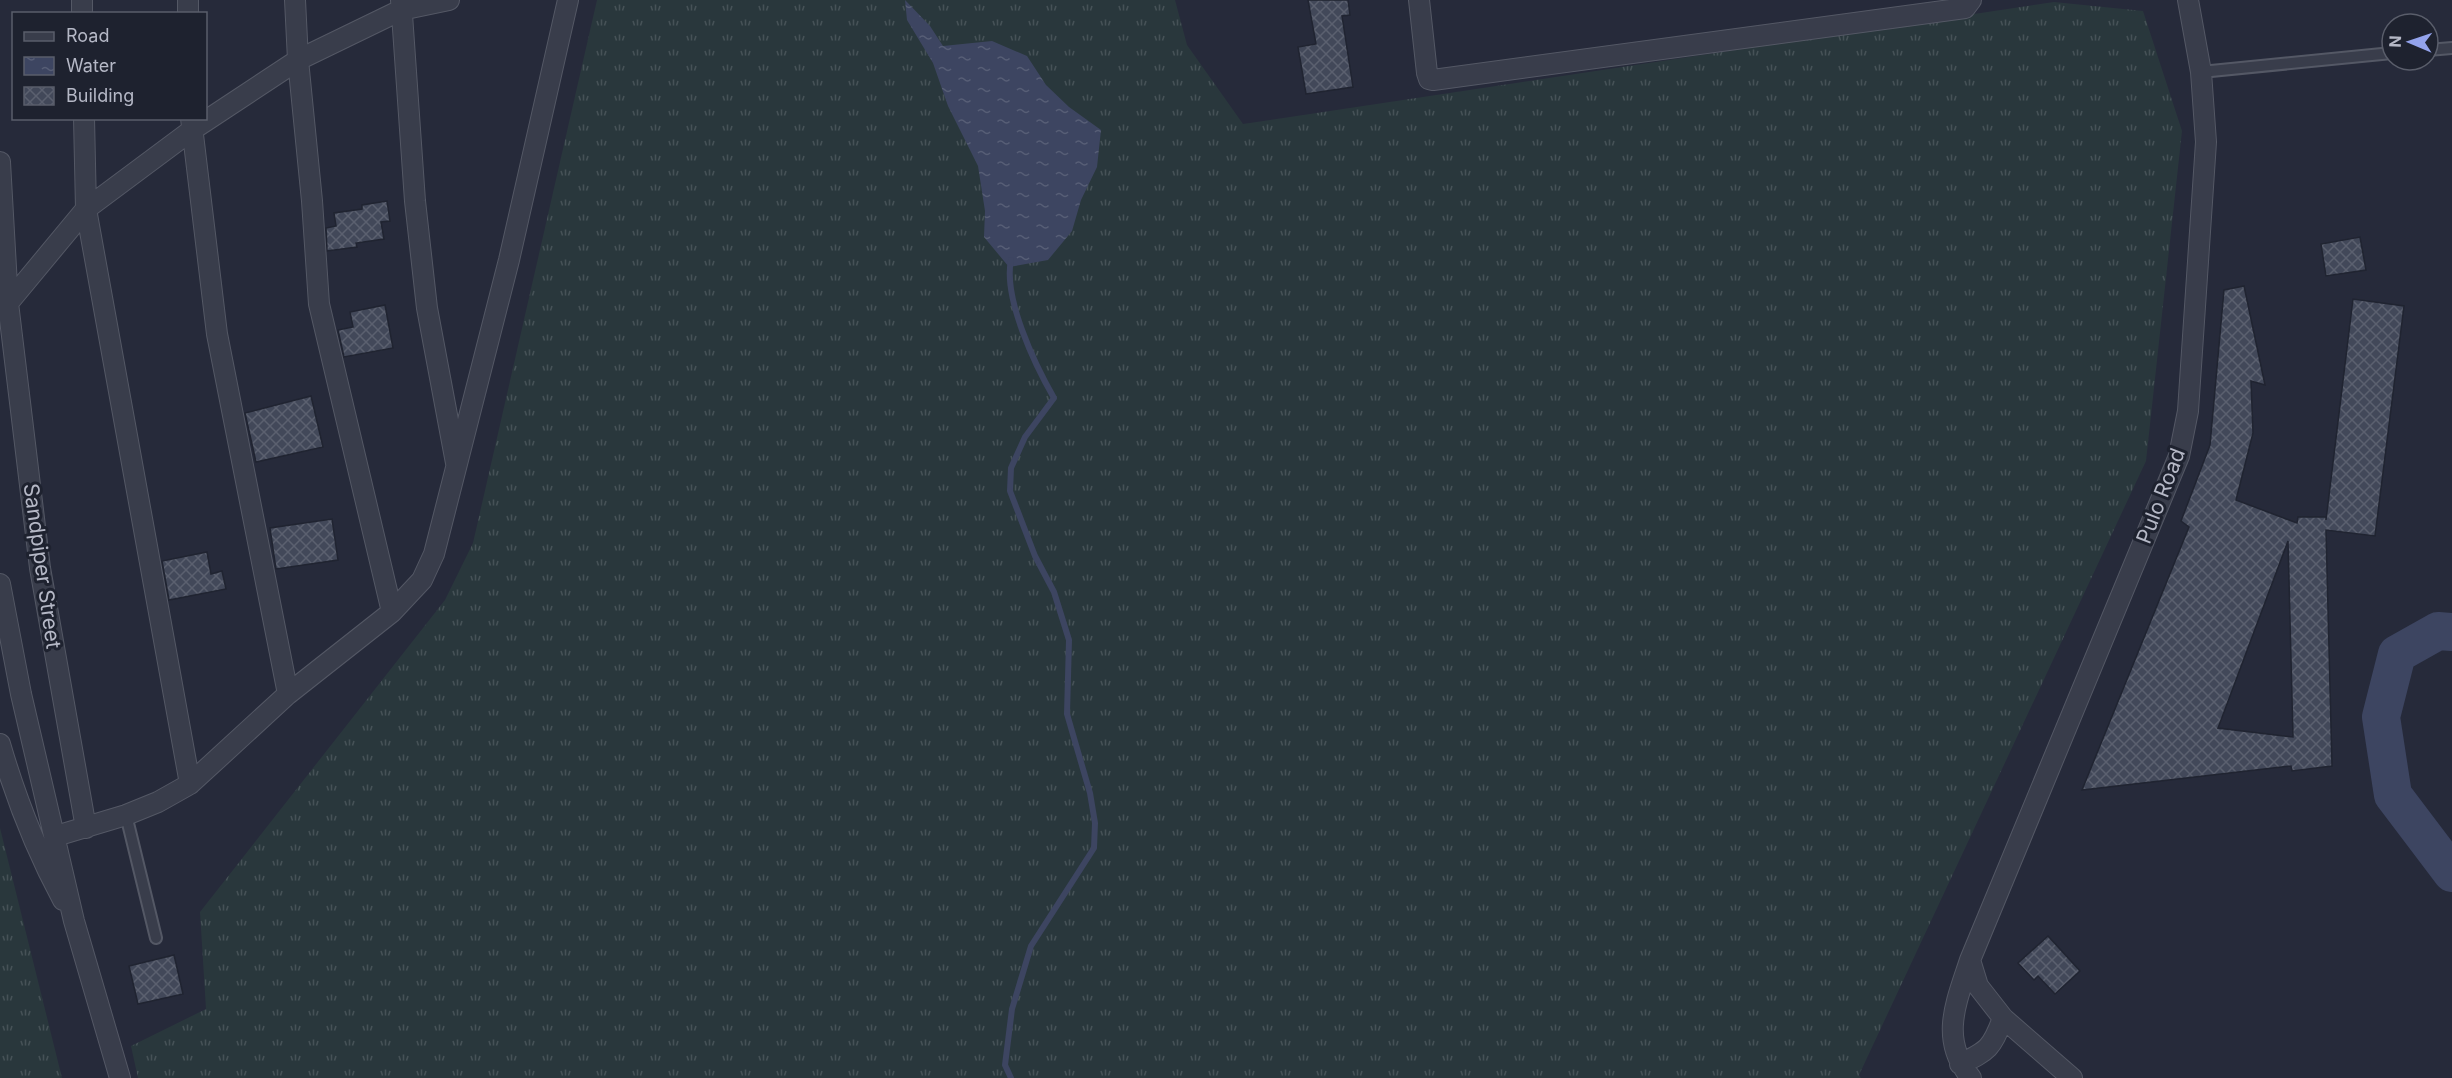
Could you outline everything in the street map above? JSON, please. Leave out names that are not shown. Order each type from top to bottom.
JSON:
[{"type":"street","points":[[296,0],[298,60],[320,304],[392,612]]},
{"type":"street","points":[[207,115],[298,60],[401,5],[449,0]]},
{"type":"street","points":[[56,836],[126,815],[158,802],[190,784],[288,694],[392,612],[422,580],[434,554],[510,260],[568,0]]},
{"type":"street","points":[[1419,0],[1426,73],[1433,80],[1965,8],[1971,0]]},
{"type":"street","name":"Pulo Road","points":[[1966,1071],[1952,1041],[1954,1008],[1970,960],[2179,456],[2188,411],[2206,142],[2200,72],[2188,0]]},
{"type":"street","points":[[401,5],[415,201],[427,308],[457,468]]},
{"type":"street","points":[[84,120],[86,209],[190,784]]},
{"type":"street","points":[[8,303],[86,209],[192,124]]},
{"type":"street","points":[[192,124],[217,334],[288,694]]},
{"type":"street","name":"Sandpiper Street","points":[[0,162],[8,303],[40,568],[86,828]]},
{"type":"street","points":[[0,584],[21,694],[74,921],[120,1078]]},
{"type":"street","points":[[0,744],[15,793],[41,860],[74,921]]},
{"type":"street","points":[[1970,960],[1978,986],[2003,1018],[2072,1078]]},
{"type":"street","points":[[1966,1071],[1995,1041],[2003,1018]]},
{"type":"lane","points":[[2200,72],[2380,54]]},
{"type":"lane","points":[[126,815],[156,938]]},
{"type":"green space","points":[[597,0],[1175,0],[1187,45],[1243,124],[2054,2],[2143,11],[2182,131],[2146,461],[1859,1075],[1861,1078],[138,1078],[131,1046],[206,1009],[200,912],[445,600],[473,543]]},
{"type":"green space","points":[[0,828],[62,1078],[0,1078]]},
{"type":"water","points":[[905,0],[930,26],[943,46],[992,41],[1027,56],[1046,85],[1069,107],[1101,130],[1097,167],[1081,200],[1072,231],[1048,260],[1009,267],[984,237],[985,211],[978,166],[948,106],[933,63],[907,20]]},
{"type":"building","points":[[1308,0],[1348,0],[1350,15],[1342,16],[1353,87],[1306,94],[1298,47],[1316,44]]},
{"type":"building","points":[[387,201],[390,221],[381,222],[384,239],[356,243],[357,247],[327,251],[326,228],[336,226],[334,213],[362,209],[362,205]]},
{"type":"building","points":[[2360,237],[2366,270],[2326,276],[2321,244]]},
{"type":"building","points":[[2244,286],[2265,385],[2251,381],[2253,433],[2236,500],[2297,523],[2298,517],[2326,517],[2326,520],[2353,299],[2404,306],[2375,536],[2326,530],[2332,766],[2292,771],[2291,766],[2082,790],[2189,527],[2181,521],[2210,445],[2224,290]],"holes":[[[2288,541],[2293,737],[2218,728]]]},
{"type":"building","points":[[385,305],[393,348],[344,357],[338,330],[353,327],[350,312]]},
{"type":"building","points":[[311,396],[323,447],[256,462],[245,413]]},
{"type":"building","points":[[332,519],[338,560],[276,569],[270,528]]},
{"type":"building","points":[[207,552],[211,574],[222,571],[226,589],[169,600],[162,561]]},
{"type":"building","points":[[2048,936],[2080,971],[2055,994],[2038,976],[2034,980],[2018,963]]},
{"type":"building","points":[[174,955],[183,994],[138,1004],[129,966]]},
{"type":"waterway","points":[[1011,260],[1010,275],[1016,312],[1030,350],[1054,398],[1025,437],[1011,468],[1010,491],[1035,556],[1054,592],[1069,640],[1067,714],[1090,793],[1095,823],[1094,848],[1031,946],[1012,1009],[1005,1065],[1011,1078]]},
{"type":"waterway","points":[[2452,632],[2438,631],[2397,654],[2381,717],[2393,795],[2452,873]]}]
